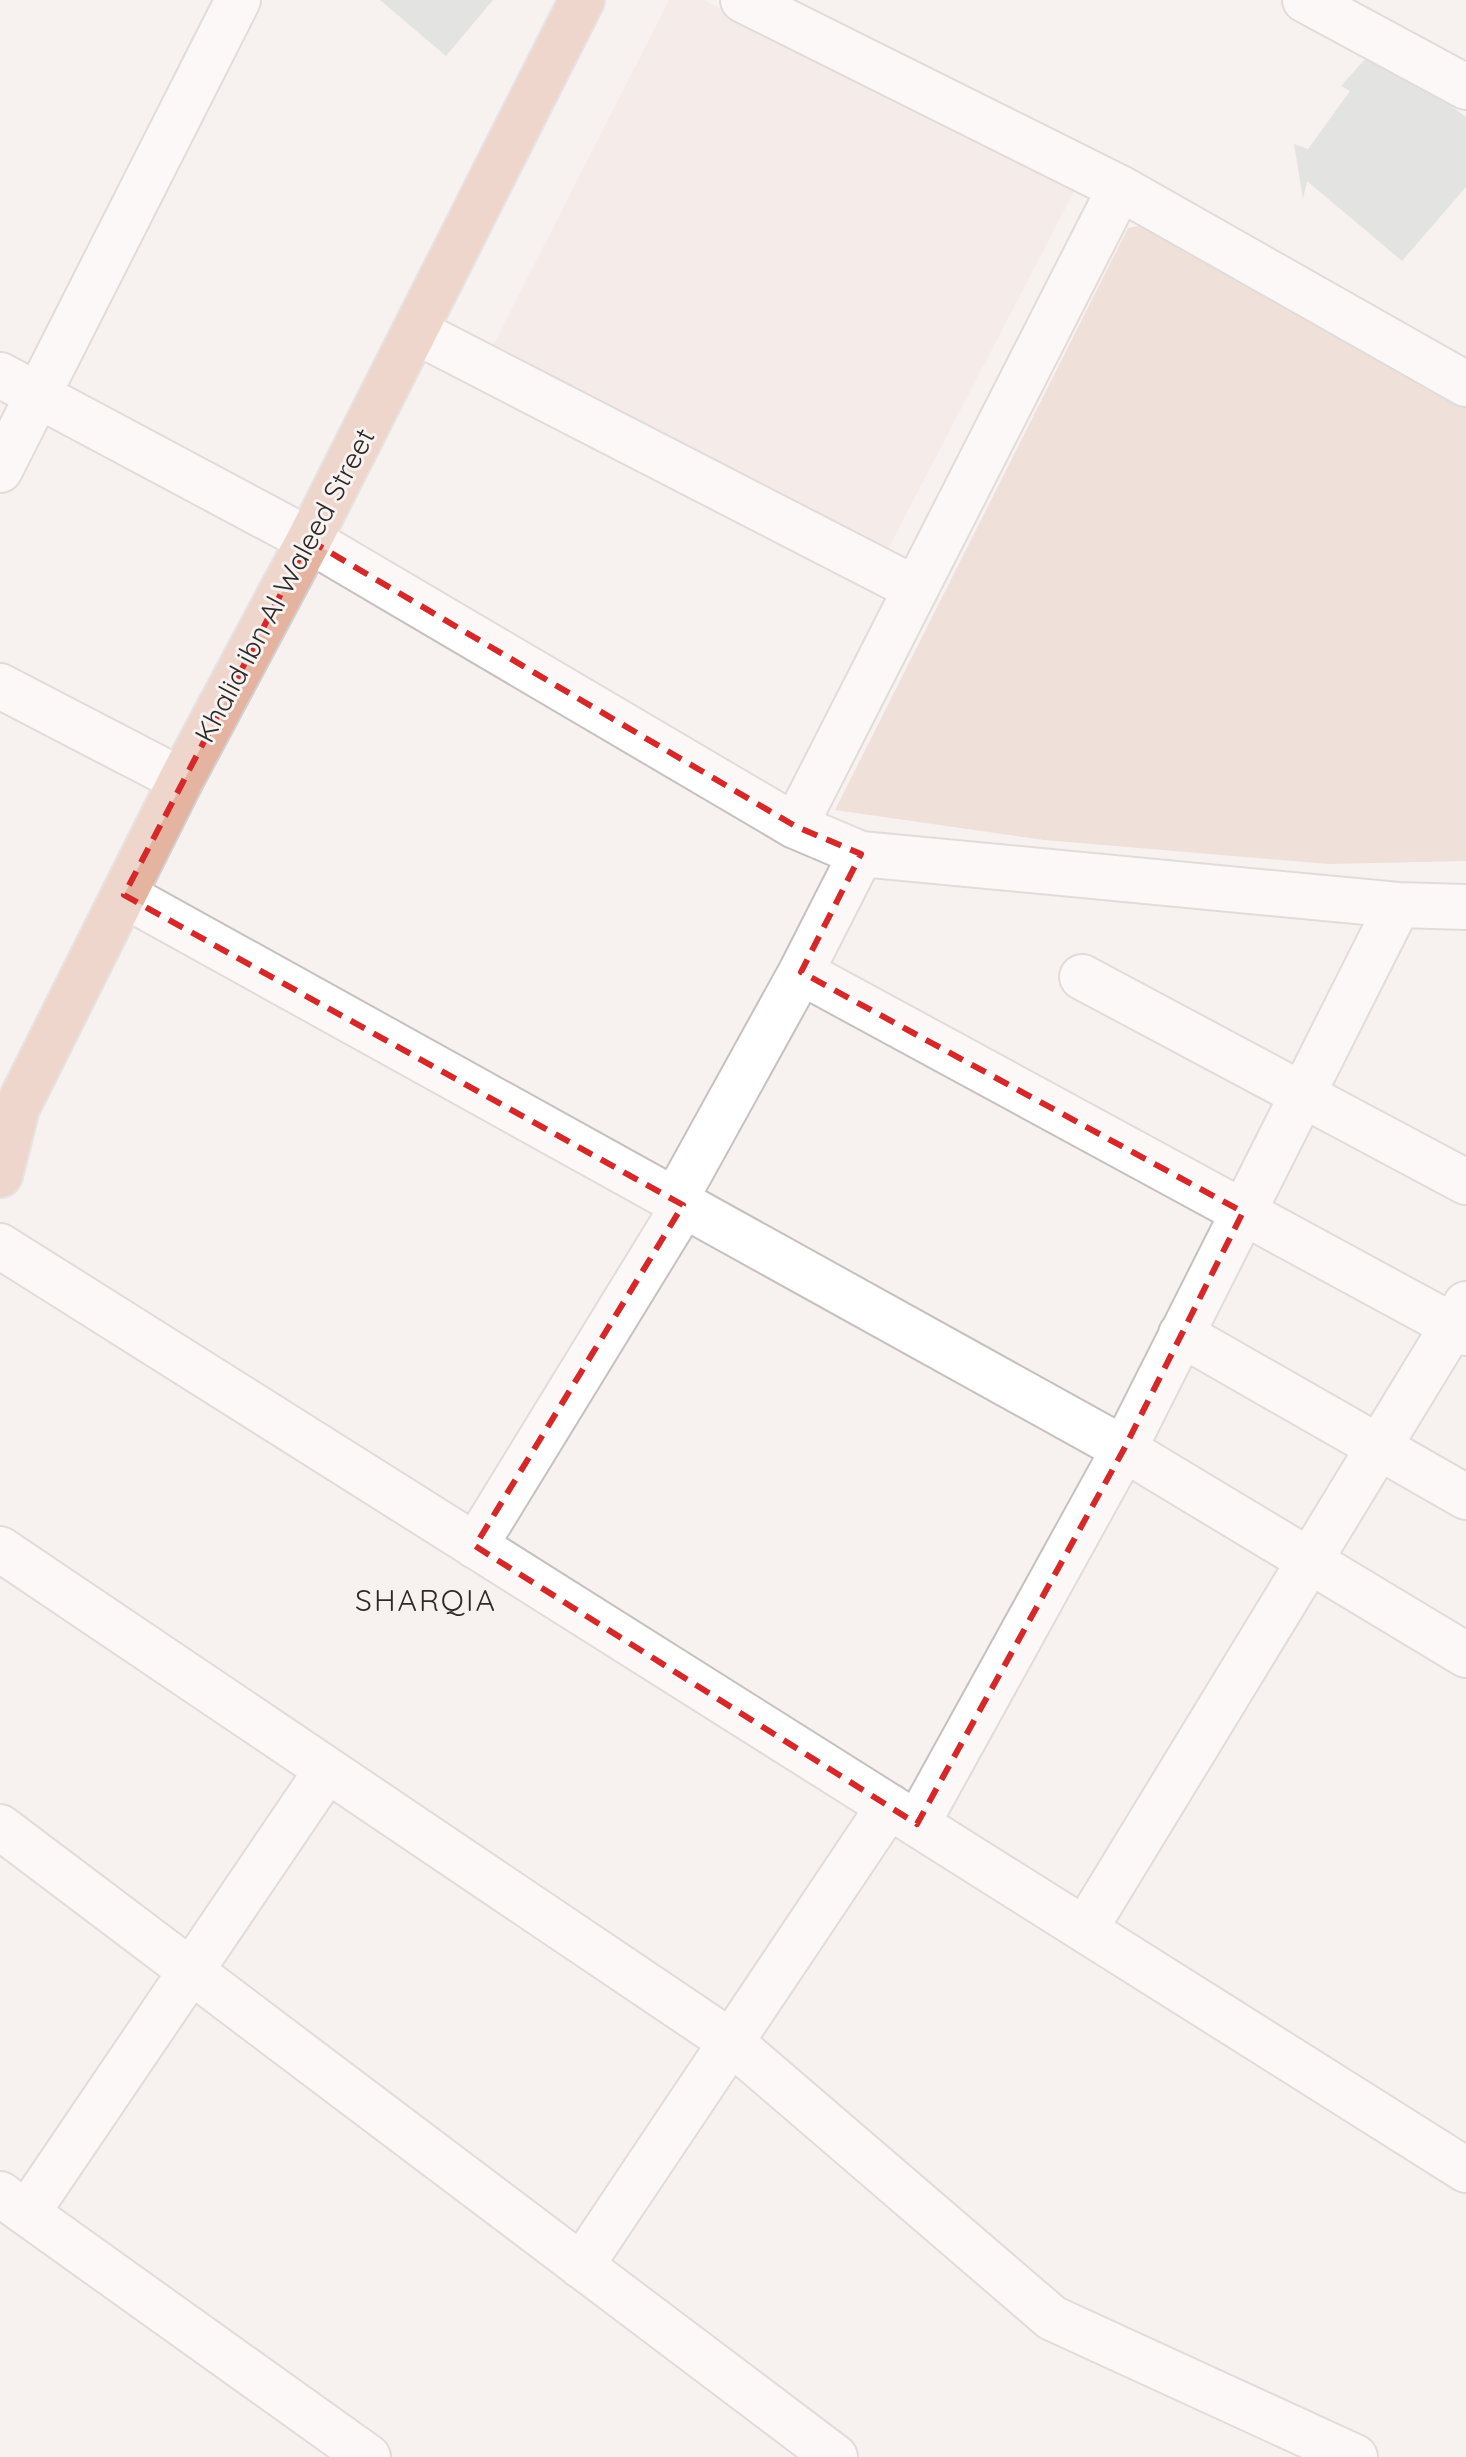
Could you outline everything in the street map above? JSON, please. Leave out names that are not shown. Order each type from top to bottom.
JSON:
[{"type":"main road","name":"Khalid ibn Al Waleed Street","points":[[0,1175],[9,1103],[124,895],[181,780],[309,540],[582,0]]},
{"type":"street","points":[[0,470],[19,385],[238,0]]},
{"type":"street","points":[[743,0],[1120,188],[1466,384]]},
{"type":"street","points":[[1305,0],[1466,87]]},
{"type":"street","points":[[795,826],[1120,188]]},
{"type":"street","points":[[415,331],[916,589]]},
{"type":"street","points":[[19,385],[309,540],[795,826],[861,854],[1398,905],[1466,907]]},
{"type":"street","points":[[0,686],[181,780]]},
{"type":"street","points":[[475,1546],[679,1203],[861,854]]},
{"type":"street","points":[[124,895],[1124,1449],[1466,1655]]},
{"type":"street","points":[[581,2266],[731,2042],[903,1815],[1124,1449],[1398,905]]},
{"type":"street","points":[[801,972],[1243,1212],[1462,1321],[1307,1560],[1085,1929]]},
{"type":"street","points":[[1082,977],[1466,1182]]},
{"type":"street","points":[[0,1246],[1085,1929],[1463,2162]]},
{"type":"street","points":[[1181,1334],[1466,1497]]},
{"type":"street","points":[[0,1549],[731,2042],[1052,2318],[1355,2457]]},
{"type":"street","points":[[327,1770],[190,1971],[13,2203],[368,2457]]},
{"type":"street","points":[[0,1827],[830,2456]]},
{"type":"highlighted area","points":[[309,540],[795,826],[861,854],[801,972],[1243,1212],[1124,1449],[917,1824],[475,1546],[683,1205],[124,895]]},
{"type":"shaded area","points":[[669,0],[704,0],[1076,188],[887,551],[488,355]]},
{"type":"shaded area","points":[[1160,222],[1466,399],[1466,861],[1328,864],[1044,840],[835,810],[1128,228]]},
{"type":"building","points":[[380,0],[493,0],[446,56]]},
{"type":"building","points":[[1374,49],[1466,117],[1466,187],[1402,261],[1307,181],[1303,199],[1294,144],[1308,149],[1350,91],[1341,86]]},
{"type":"district","name":"SHARQIA","points":[[426,1600]]}]
